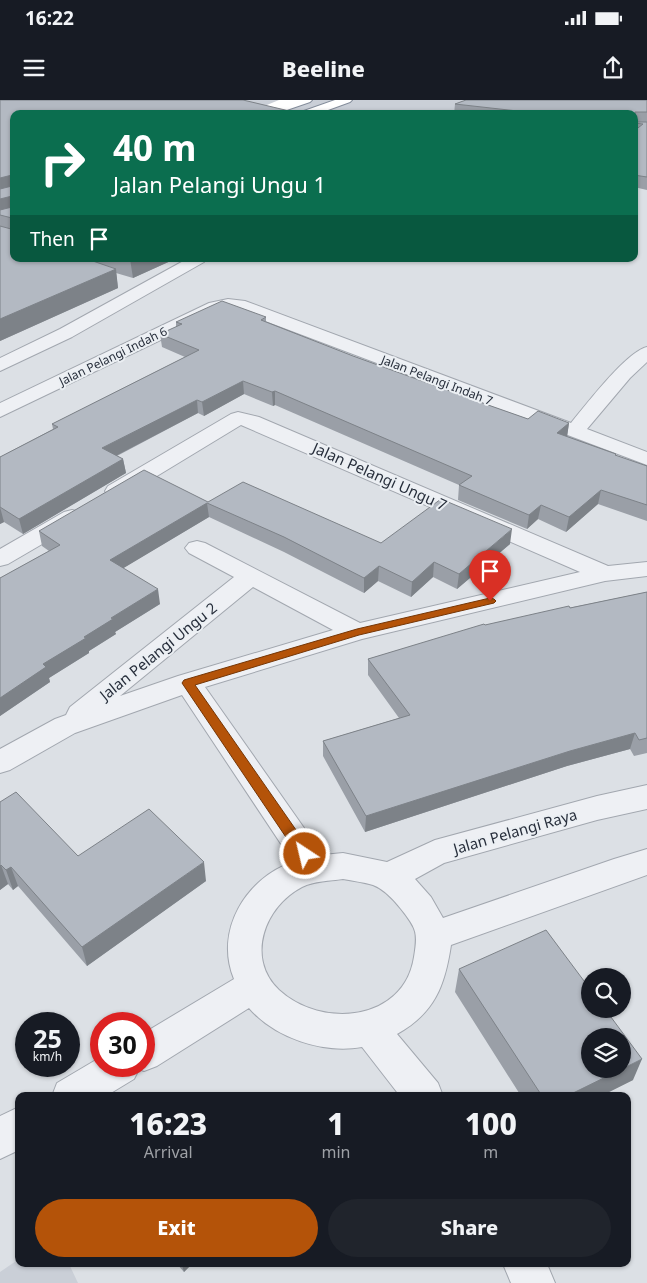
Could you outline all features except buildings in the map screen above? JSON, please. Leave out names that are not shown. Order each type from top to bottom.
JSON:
[{"type":"main road","points":[[261,110],[290,100]]},
{"type":"main road","points":[[275,110],[306,100]]},
{"type":"main road","points":[[317,110],[346,100]]},
{"type":"street","points":[[0,365],[66,333],[193,262]]},
{"type":"street","points":[[121,281],[147,288]]},
{"type":"street","name":"Jalan Pelangi Indah 6","points":[[0,410],[215,307],[228,304]]},
{"type":"street","name":"Jalan Pelangi Indah 7","points":[[228,304],[239,305],[647,459]]},
{"type":"street","points":[[574,432],[623,374],[647,352]]},
{"type":"street","name":"Jalan Pelangi Ungu 7","points":[[0,559],[238,418],[252,421],[605,574]]},
{"type":"street","points":[[197,548],[357,632]]},
{"type":"street","points":[[0,762],[64,726],[188,683],[357,632],[605,574],[647,569]]},
{"type":"street","name":"Jalan Pelangi Ungu 2","points":[[64,726],[251,576]]},
{"type":"street","points":[[188,683],[315,869]]},
{"type":"street","name":"Jalan Pelangi Raya","points":[[388,877],[435,853],[647,796]]},
{"type":"street","points":[[434,936],[625,868],[647,862]]},
{"type":"street","points":[[343,866],[388,877],[415,900],[428,922],[434,936],[431,972],[418,996],[398,1016],[370,1028],[336,1032],[303,1026],[275,1009],[254,986],[245,962],[245,936],[253,913],[269,892],[290,877],[315,869],[343,866]]},
{"type":"street","points":[[155,1046],[254,986]]},
{"type":"street","points":[[370,1028],[421,1092]]},
{"type":"street","points":[[78,1092],[103,1077]]},
{"type":"street","points":[[0,1139],[15,1130]]},
{"type":"street","points":[[526,1267],[533,1283]]},
{"type":"shaded area","points":[[0,100],[491,100],[467,110],[10,110],[11,262],[0,273]]},
{"type":"shaded area","points":[[15,1262],[15,1267],[70,1267],[78,1283],[0,1283],[0,1272]]},
{"type":"route","points":[[305,854],[188,683],[357,632],[490,601]]}]
